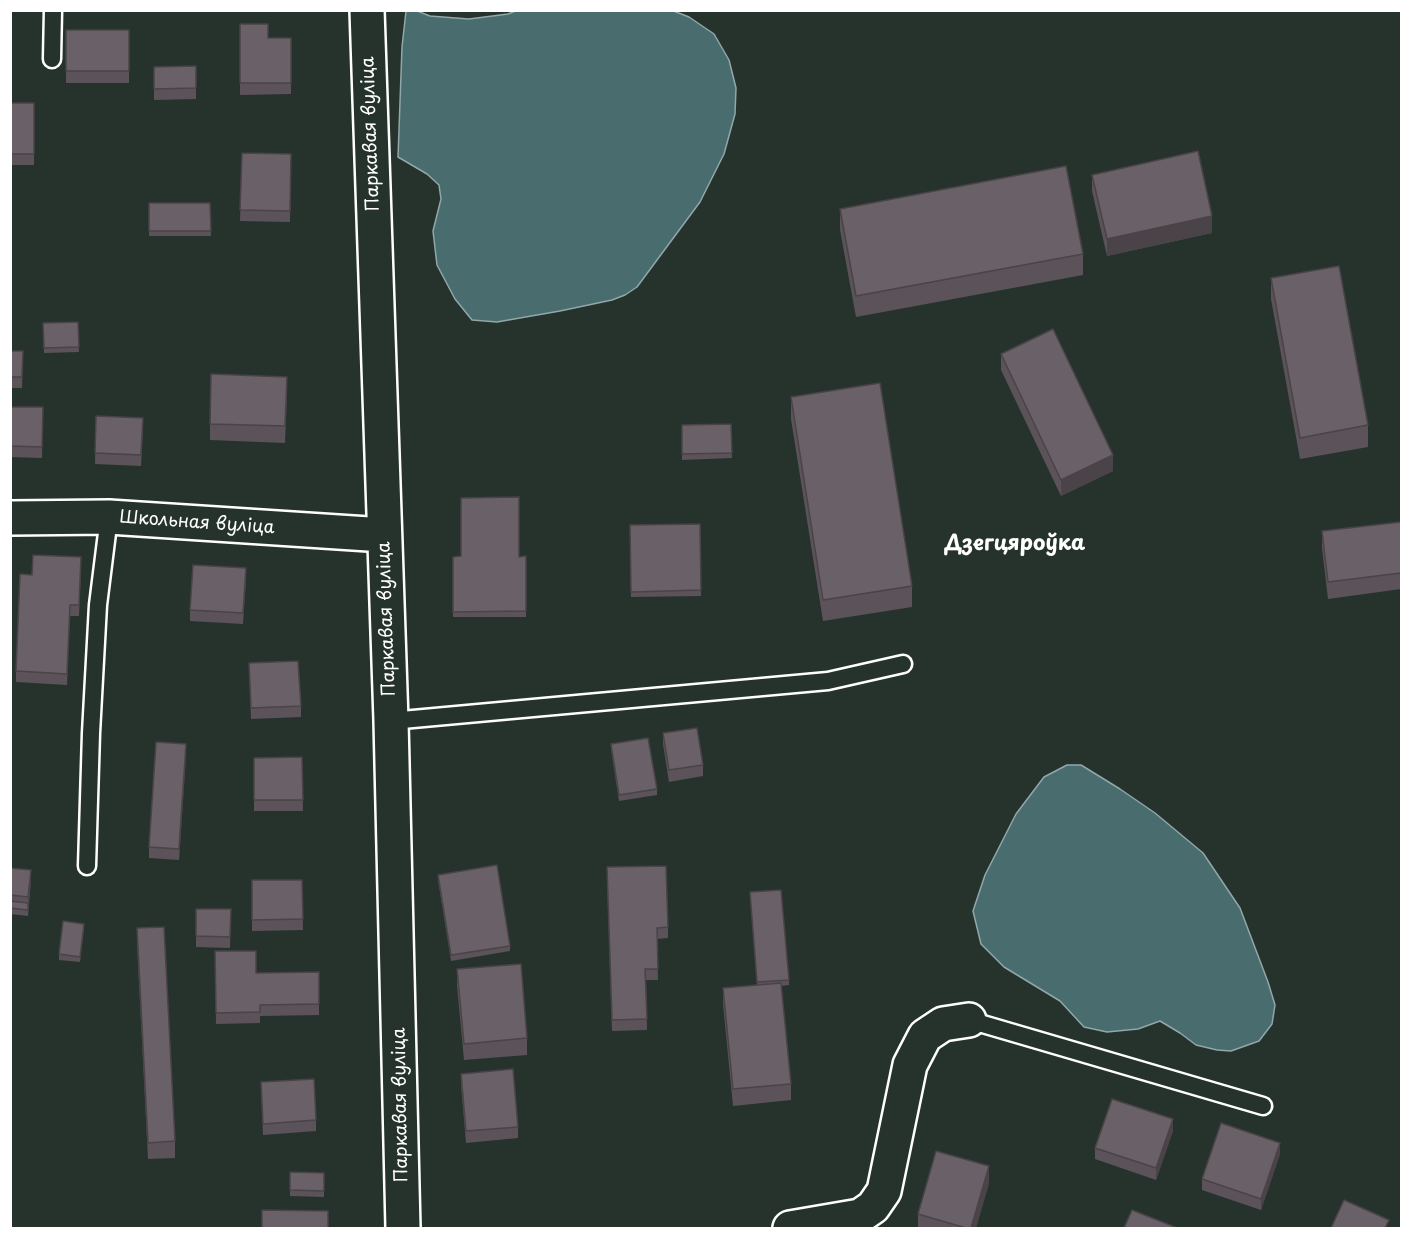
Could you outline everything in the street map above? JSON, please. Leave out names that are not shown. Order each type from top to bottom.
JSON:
[{"type":"street","name":"Паркавая вуліца","points":[[367,10],[391,721],[404,1228]]},
{"type":"street","name":"Школьная вуліца","points":[[10,518],[109,517],[384,535]]},
{"type":"street","points":[[790,1228],[860,1216],[873,1207],[884,1191],[910,1065],[925,1036],[943,1024],[969,1020]]},
{"type":"lane","points":[[52,59],[53,10]]},
{"type":"lane","points":[[87,866],[98,605],[109,517]]},
{"type":"lane","points":[[391,721],[828,681],[903,664]]},
{"type":"lane","points":[[969,1020],[1263,1106]]},
{"type":"water","points":[[518,10],[671,10],[689,17],[714,34],[729,60],[736,88],[735,114],[724,154],[700,202],[637,287],[612,300],[560,311],[497,322],[472,320],[455,299],[437,265],[433,231],[441,199],[439,185],[427,174],[398,157],[402,47],[406,11],[417,11],[430,16],[469,19],[508,14]]},
{"type":"water","points":[[1067,765],[1081,765],[1120,789],[1155,813],[1203,853],[1240,908],[1275,1005],[1272,1024],[1259,1041],[1231,1051],[1217,1050],[1196,1045],[1160,1021],[1138,1029],[1107,1032],[1084,1027],[1060,1001],[1004,967],[981,944],[973,911],[985,875],[1016,814],[1044,777]]},
{"type":"building","points":[[240,24],[268,24],[268,38],[291,38],[291,83],[240,83]]},
{"type":"building","points":[[66,30],[129,30],[129,71],[66,71]]},
{"type":"building","points":[[196,66],[196,88],[154,89],[154,67]]},
{"type":"building","points":[[10,103],[34,103],[34,154],[10,154]]},
{"type":"building","points":[[1198,151],[1212,216],[1107,239],[1092,175]]},
{"type":"building","points":[[242,153],[291,154],[290,211],[240,210]]},
{"type":"building","points":[[1066,166],[1083,254],[856,296],[840,209]]},
{"type":"building","points":[[149,203],[210,203],[211,231],[149,231]]},
{"type":"building","points":[[1339,266],[1368,425],[1300,438],[1271,278]]},
{"type":"building","points":[[78,322],[79,347],[44,348],[43,323]]},
{"type":"building","points":[[1053,329],[1113,455],[1061,480],[1001,354]]},
{"type":"building","points":[[10,351],[23,351],[22,377],[10,377]]},
{"type":"building","points":[[211,374],[287,377],[285,426],[210,424]]},
{"type":"building","points":[[880,383],[912,586],[823,600],[791,397]]},
{"type":"building","points":[[10,407],[43,407],[42,447],[10,446]]},
{"type":"building","points":[[96,416],[143,418],[141,455],[95,453]]},
{"type":"building","points":[[731,424],[732,453],[682,454],[682,425]]},
{"type":"building","points":[[519,497],[519,557],[526,556],[526,611],[453,612],[453,557],[461,556],[461,498]]},
{"type":"building","points":[[1401,522],[1401,573],[1328,582],[1322,531]]},
{"type":"building","points":[[700,524],[701,590],[631,592],[630,525]]},
{"type":"building","points":[[33,555],[81,557],[79,605],[70,605],[67,674],[16,671],[20,574],[32,575]]},
{"type":"building","points":[[193,565],[246,568],[243,613],[190,610]]},
{"type":"building","points":[[298,661],[301,706],[251,708],[249,663]]},
{"type":"building","points":[[697,728],[703,765],[669,770],[663,733]]},
{"type":"building","points":[[648,738],[657,789],[619,795],[611,744]]},
{"type":"building","points":[[156,742],[186,744],[179,849],[149,847]]},
{"type":"building","points":[[302,757],[303,800],[254,800],[254,758]]},
{"type":"building","points":[[497,865],[510,946],[451,955],[438,875]]},
{"type":"building","points":[[666,866],[668,927],[657,928],[658,969],[645,969],[647,1019],[612,1020],[607,867]]},
{"type":"building","points":[[10,868],[31,870],[28,897],[10,895]]},
{"type":"building","points":[[252,880],[302,880],[303,919],[252,920]]},
{"type":"building","points":[[781,890],[789,980],[757,982],[750,892]]},
{"type":"building","points":[[10,901],[28,903],[28,910],[10,908]]},
{"type":"building","points":[[196,909],[231,909],[230,937],[196,936]]},
{"type":"building","points":[[63,921],[84,924],[80,957],[59,954]]},
{"type":"building","points":[[164,927],[175,1141],[148,1143],[137,928]]},
{"type":"building","points":[[215,951],[256,951],[256,973],[319,972],[319,1004],[260,1005],[260,1012],[216,1013]]},
{"type":"building","points":[[521,964],[527,1038],[464,1044],[457,969]]},
{"type":"building","points":[[781,983],[791,1084],[733,1089],[723,988]]},
{"type":"building","points":[[513,1069],[518,1127],[466,1131],[461,1074]]},
{"type":"building","points":[[314,1079],[316,1120],[263,1124],[261,1082]]},
{"type":"building","points":[[1112,1099],[1173,1119],[1156,1168],[1095,1148]]},
{"type":"building","points":[[1221,1123],[1280,1143],[1261,1199],[1202,1179]]},
{"type":"building","points":[[936,1151],[989,1166],[971,1228],[918,1214]]},
{"type":"building","points":[[290,1172],[324,1173],[324,1191],[290,1190]]},
{"type":"building","points":[[1344,1200],[1389,1220],[1385,1228],[1331,1228]]},
{"type":"building","points":[[262,1210],[328,1211],[328,1228],[262,1228]]},
{"type":"building","points":[[1132,1210],[1175,1227],[1124,1228]]},
{"type":"district","name":"Дзегцяроўка","points":[[1015,544]]}]
